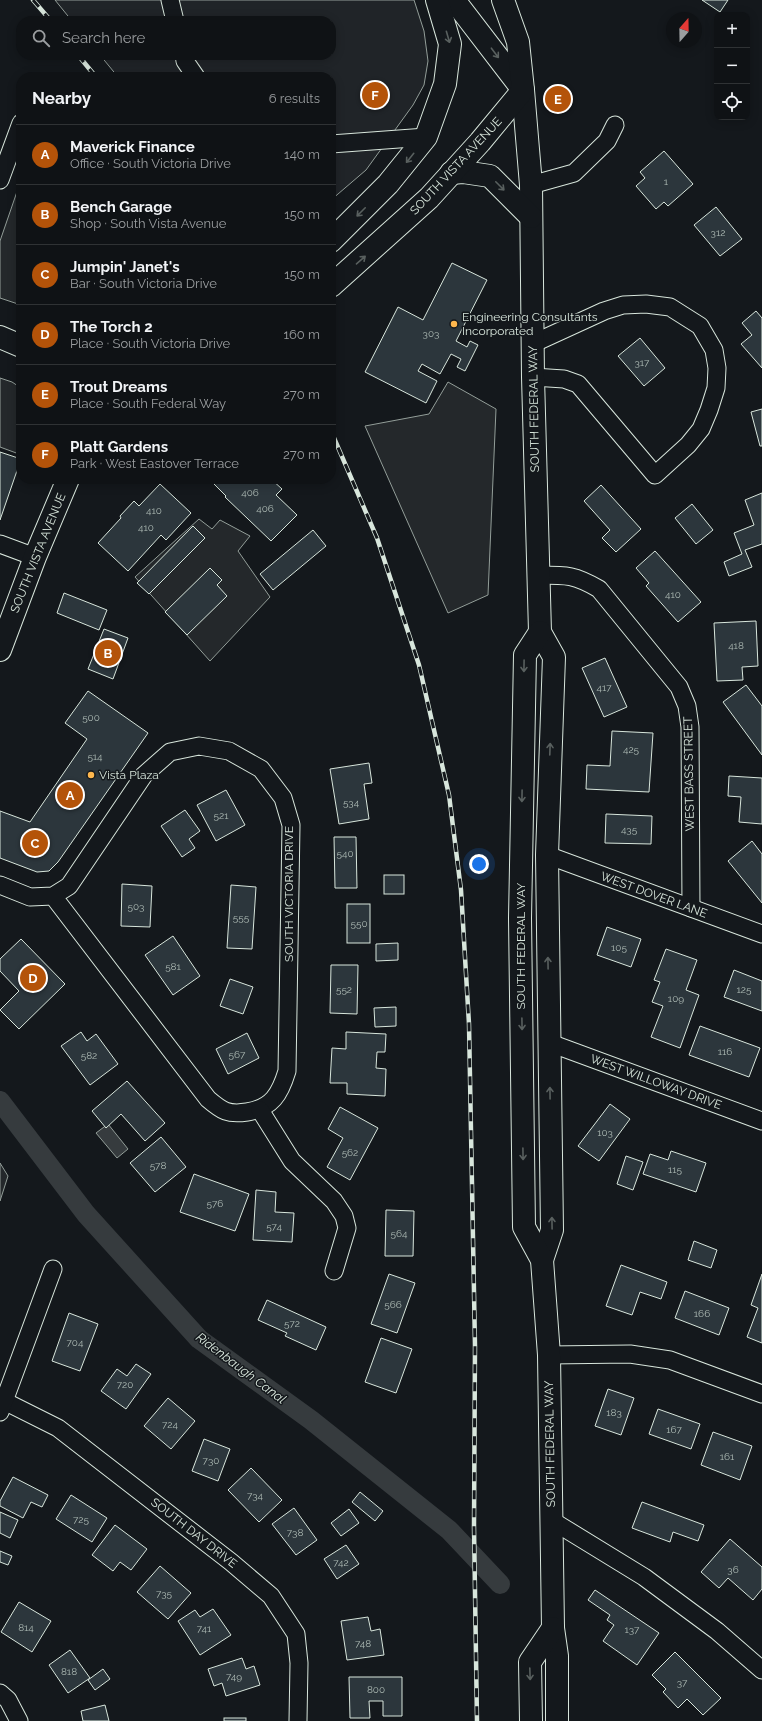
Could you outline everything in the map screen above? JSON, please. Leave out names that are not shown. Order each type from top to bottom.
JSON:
[{"type":"main road","points":[[336,236],[388,184],[426,137],[445,84],[450,44],[437,0]]},
{"type":"main road","points":[[454,0],[524,90]]},
{"type":"main road","name":"SOUTH FEDERAL WAY","points":[[503,0],[518,42],[524,90],[531,185],[535,494],[540,575],[540,632],[554,657],[547,855],[552,1230],[542,1260],[549,1355],[553,1628],[557,1656],[557,1721]]},
{"type":"main road","name":"SOUTH VISTA AVENUE","points":[[336,282],[429,198],[524,90]]},
{"type":"main road","points":[[452,173],[463,172],[490,176],[531,217]]},
{"type":"main road","points":[[0,337],[16,344]]},
{"type":"main road","name":"SOUTH VISTA AVENUE","points":[[0,650],[35,557],[66,484]]},
{"type":"main road","name":"SOUTH FEDERAL WAY","points":[[540,632],[525,655],[520,918],[524,1226],[542,1260]]},
{"type":"main road","points":[[531,1721],[530,1662],[553,1628]]},
{"type":"street","points":[[170,0],[174,16]]},
{"type":"street","points":[[185,60],[192,72]]},
{"type":"street","points":[[531,185],[574,173],[606,141],[615,125]]},
{"type":"street","points":[[0,180],[16,137]]},
{"type":"street","points":[[336,144],[426,137]]},
{"type":"street","points":[[532,344],[623,305],[646,304],[670,307],[700,326],[714,350],[717,368],[716,388],[701,428],[688,445],[655,475],[578,384],[564,379],[533,377]]},
{"type":"street","points":[[0,544],[35,557]]},
{"type":"street","name":"WEST BASS STREET","points":[[540,575],[566,574],[585,581],[599,589],[679,687],[687,706],[690,727],[691,908]]},
{"type":"street","name":"SOUTH VICTORIA DRIVE","points":[[53,896],[69,886],[144,776],[170,752],[199,746],[229,751],[261,769],[283,798],[291,825],[287,1071],[282,1087],[273,1100],[260,1110]]},
{"type":"street","name":"WEST DOVER LANE","points":[[547,855],[762,934]]},
{"type":"street","points":[[0,885],[30,897],[53,896],[208,1099],[220,1109],[234,1114],[260,1110],[292,1161],[334,1201],[344,1216],[347,1228],[334,1271]]},
{"type":"street","name":"WEST WILLOWAY DRIVE","points":[[550,1043],[762,1121]]},
{"type":"street","points":[[2,1406],[52,1270]]},
{"type":"street","points":[[549,1355],[630,1354],[670,1360],[762,1394]]},
{"type":"street","name":"SOUTH DAY DRIVE","points":[[2,1406],[58,1428],[231,1562],[271,1596],[296,1634],[299,1663],[298,1721]]},
{"type":"street","points":[[551,1520],[644,1577],[717,1631],[762,1670]]},
{"type":"street","points":[[0,1693],[8,1700],[19,1721]]},
{"type":"shaded area","points":[[55,0],[414,0],[424,31],[428,61],[424,85],[413,105],[366,170],[336,196],[336,72],[114,72],[104,60],[336,60],[336,16],[68,16]]},
{"type":"shaded area","points":[[16,195],[16,303],[0,298],[0,241]]},
{"type":"shaded area","points":[[0,378],[16,385],[16,453],[0,447]]},
{"type":"shaded area","points":[[448,382],[496,409],[488,595],[448,613],[365,426],[429,414]]},
{"type":"shaded area","points":[[199,519],[212,529],[220,520],[250,536],[238,551],[270,597],[210,661],[135,577]]},
{"type":"shaded area","points":[[108,1124],[128,1149],[117,1158],[96,1133]]},
{"type":"shaded area","points":[[0,1163],[8,1176],[0,1201]]},
{"type":"building","points":[[702,0],[728,0],[720,12]]},
{"type":"building","points":[[664,151],[693,184],[668,206],[664,202],[656,209],[636,186],[645,178],[640,172]]},
{"type":"building","points":[[716,207],[742,239],[720,256],[694,225]]},
{"type":"building","points":[[452,263],[487,280],[456,341],[467,347],[470,341],[478,345],[465,371],[457,367],[461,359],[451,354],[440,374],[422,364],[418,371],[437,381],[426,403],[365,372],[398,307],[423,320]]},
{"type":"building","points":[[756,311],[762,318],[762,368],[741,344],[752,335],[742,323]]},
{"type":"building","points":[[640,338],[665,368],[644,386],[618,356]]},
{"type":"building","points":[[762,409],[762,446],[760,446],[751,412]]},
{"type":"building","points":[[0,452],[16,457],[16,474],[0,520]]},
{"type":"building","points":[[160,484],[191,513],[166,540],[161,535],[128,571],[98,543],[134,501],[139,506]]},
{"type":"building","points":[[214,484],[276,484],[282,489],[276,495],[297,515],[271,541],[225,497],[226,496]]},
{"type":"building","points":[[601,485],[641,529],[616,552],[602,538],[610,530],[584,501]]},
{"type":"building","points":[[762,493],[762,544],[745,550],[752,567],[729,576],[724,562],[742,554],[734,533],[754,525],[745,500]]},
{"type":"building","points":[[692,504],[713,530],[696,544],[675,518]]},
{"type":"building","points":[[193,526],[205,538],[149,594],[137,583]]},
{"type":"building","points":[[313,530],[326,546],[273,590],[260,574]]},
{"type":"building","points":[[655,551],[701,602],[678,622],[646,586],[649,583],[636,568]]},
{"type":"building","points":[[210,568],[222,580],[217,585],[227,596],[187,635],[165,612]]},
{"type":"building","points":[[64,593],[107,610],[99,630],[57,613]]},
{"type":"building","points":[[756,621],[758,666],[742,667],[743,680],[717,681],[714,623]]},
{"type":"building","points":[[104,629],[128,638],[113,679],[88,669]]},
{"type":"building","points":[[605,658],[627,707],[604,717],[582,668]]},
{"type":"building","points":[[746,685],[762,706],[762,755],[723,702]]},
{"type":"building","name":"Vista Plaza","points":[[88,691],[148,733],[58,862],[49,871],[37,872],[0,858],[0,811],[30,822],[87,739],[65,723]]},
{"type":"building","points":[[612,731],[653,733],[649,792],[586,789],[587,765],[610,766]]},
{"type":"building","points":[[369,763],[372,783],[364,784],[369,819],[339,824],[330,769]]},
{"type":"building","points":[[729,776],[762,778],[762,824],[739,822],[741,797],[728,796]]},
{"type":"building","points":[[226,790],[245,825],[216,841],[197,805]]},
{"type":"building","points":[[185,810],[200,831],[189,839],[195,848],[182,857],[161,826]]},
{"type":"building","points":[[606,814],[652,816],[651,844],[605,843]]},
{"type":"building","points":[[334,837],[356,837],[357,888],[335,888]]},
{"type":"building","points":[[752,841],[762,854],[762,903],[728,861]]},
{"type":"building","points":[[384,875],[404,875],[404,894],[384,894]]},
{"type":"building","points":[[122,884],[152,886],[150,927],[121,926]]},
{"type":"building","points":[[231,885],[256,887],[252,949],[227,948]]},
{"type":"building","points":[[347,904],[370,904],[370,943],[347,943]]},
{"type":"building","points":[[607,927],[641,939],[631,967],[597,955]]},
{"type":"building","points":[[173,936],[200,976],[173,995],[145,955]]},
{"type":"building","points":[[21,939],[65,984],[19,1029],[0,1010],[19,991],[0,971],[0,959]]},
{"type":"building","points":[[398,943],[398,960],[376,961],[376,944]]},
{"type":"building","points":[[666,949],[697,960],[686,990],[699,995],[680,1048],[651,1037],[663,1006],[652,1002],[660,982],[654,980]]},
{"type":"building","points":[[331,965],[358,965],[357,1014],[330,1013]]},
{"type":"building","points":[[734,970],[762,981],[762,1011],[724,997]]},
{"type":"building","points":[[230,979],[253,987],[243,1014],[220,1006]]},
{"type":"building","points":[[396,1007],[396,1026],[375,1027],[374,1008]]},
{"type":"building","points":[[700,1026],[760,1048],[749,1077],[689,1055]]},
{"type":"building","points":[[81,1032],[87,1041],[96,1034],[118,1064],[90,1085],[61,1046]]},
{"type":"building","points":[[346,1032],[386,1034],[385,1052],[377,1052],[376,1068],[386,1069],[385,1096],[347,1094],[347,1083],[330,1083],[332,1048],[346,1049]]},
{"type":"building","points":[[247,1033],[259,1058],[228,1074],[216,1049]]},
{"type":"building","points":[[127,1081],[165,1123],[145,1141],[121,1114],[106,1128],[92,1111]]},
{"type":"building","points":[[610,1104],[630,1119],[599,1161],[578,1146]]},
{"type":"building","points":[[340,1107],[378,1128],[350,1180],[327,1167],[343,1138],[328,1129]]},
{"type":"building","points":[[161,1137],[186,1167],[155,1192],[130,1163]]},
{"type":"building","points":[[671,1151],[706,1163],[696,1192],[643,1174],[650,1154],[668,1160]]},
{"type":"building","points":[[626,1156],[643,1162],[633,1190],[617,1184]]},
{"type":"building","points":[[194,1174],[249,1194],[235,1231],[180,1212]]},
{"type":"building","points":[[256,1190],[276,1192],[275,1212],[294,1213],[292,1242],[253,1240]]},
{"type":"building","points":[[386,1210],[414,1211],[413,1256],[385,1256]]},
{"type":"building","points":[[694,1241],[717,1250],[711,1268],[688,1260]]},
{"type":"building","points":[[621,1265],[667,1282],[661,1299],[640,1292],[632,1315],[606,1306]]},
{"type":"building","points":[[389,1274],[415,1283],[397,1333],[371,1324]]},
{"type":"building","points":[[762,1274],[762,1343],[747,1337],[758,1308],[751,1305]]},
{"type":"building","points":[[685,1291],[729,1308],[719,1335],[675,1318]]},
{"type":"building","points":[[267,1300],[326,1327],[316,1350],[285,1336],[287,1333],[258,1320]]},
{"type":"building","points":[[69,1313],[98,1324],[80,1371],[52,1361]]},
{"type":"building","points":[[381,1338],[412,1349],[396,1393],[365,1382]]},
{"type":"building","points":[[136,1364],[151,1374],[126,1409],[101,1391],[117,1369],[127,1376]]},
{"type":"building","points":[[608,1389],[634,1398],[621,1435],[595,1426]]},
{"type":"building","points":[[168,1398],[195,1421],[171,1449],[144,1426]]},
{"type":"building","points":[[658,1409],[700,1424],[691,1449],[649,1434]]},
{"type":"building","points":[[713,1432],[752,1446],[740,1480],[701,1465]]},
{"type":"building","points":[[204,1439],[230,1449],[218,1481],[192,1471]]},
{"type":"building","points":[[251,1468],[282,1500],[259,1522],[228,1490]]},
{"type":"building","points":[[13,1477],[48,1495],[42,1507],[31,1502],[23,1518],[0,1506],[0,1501]]},
{"type":"building","points":[[360,1492],[383,1511],[375,1521],[352,1502]]},
{"type":"building","points":[[71,1495],[107,1518],[92,1542],[56,1519]]},
{"type":"building","points":[[642,1502],[704,1525],[698,1541],[673,1532],[670,1542],[632,1528]]},
{"type":"building","points":[[294,1508],[317,1540],[296,1555],[272,1524]]},
{"type":"building","points":[[349,1509],[359,1523],[341,1536],[331,1523]]},
{"type":"building","points":[[0,1512],[18,1520],[10,1538],[0,1533]]},
{"type":"building","points":[[115,1525],[147,1549],[131,1570],[120,1562],[113,1571],[92,1555]]},
{"type":"building","points":[[730,1539],[762,1567],[762,1589],[753,1600],[728,1578],[719,1588],[701,1572]]},
{"type":"building","points":[[346,1545],[359,1564],[337,1579],[324,1559]]},
{"type":"building","points":[[0,1551],[12,1556],[8,1565],[0,1562]]},
{"type":"building","points":[[160,1566],[191,1593],[168,1619],[137,1592]]},
{"type":"building","points":[[595,1590],[659,1633],[637,1665],[603,1641],[614,1625],[607,1620],[610,1615],[588,1600]]},
{"type":"building","points":[[19,1602],[51,1621],[32,1652],[1,1632]]},
{"type":"building","points":[[213,1609],[231,1635],[200,1655],[178,1621],[195,1610],[200,1617]]},
{"type":"building","points":[[368,1617],[371,1631],[380,1629],[384,1655],[347,1660],[341,1621]]},
{"type":"building","points":[[70,1650],[90,1678],[68,1693],[49,1665]]},
{"type":"building","points":[[675,1652],[721,1698],[703,1715],[687,1699],[678,1708],[663,1692],[666,1689],[652,1675]]},
{"type":"building","points":[[242,1658],[246,1669],[254,1666],[260,1685],[226,1696],[222,1683],[214,1686],[208,1669]]},
{"type":"building","points":[[103,1669],[110,1679],[95,1690],[88,1680]]},
{"type":"building","points":[[349,1677],[402,1677],[402,1716],[383,1716],[383,1701],[369,1701],[370,1718],[350,1718]]},
{"type":"building","points":[[105,1705],[109,1721],[83,1721],[81,1711]]},
{"type":"building","points":[[224,1718],[246,1718],[246,1721],[224,1721]]},
{"type":"waterway","name":"Ridenbaugh Canal","points":[[0,1101],[86,1214],[199,1339],[311,1420],[449,1530],[500,1584]]},
{"type":"railway","points":[[33,0],[47,16]]},
{"type":"railway","points":[[82,60],[92,72]]},
{"type":"railway","points":[[336,443],[377,538],[419,665],[449,795],[461,890],[469,1024],[475,1346],[474,1527],[477,1721]]},
{"type":"place","name":"Platt Gardens","points":[[375,95]]},
{"type":"place","name":"Trout Dreams","points":[[558,99]]},
{"type":"place","name":"Engineering Consultants Incorporated","points":[[454,324]]},
{"type":"place","name":"Bench Garage","points":[[108,653]]},
{"type":"place","name":"Vista Plaza","points":[[91,775]]},
{"type":"place","name":"Maverick Finance","points":[[70,795]]},
{"type":"place","name":"Jumpin' Janet's","points":[[35,843]]},
{"type":"place","name":"The Torch 2","points":[[33,978]]}]
